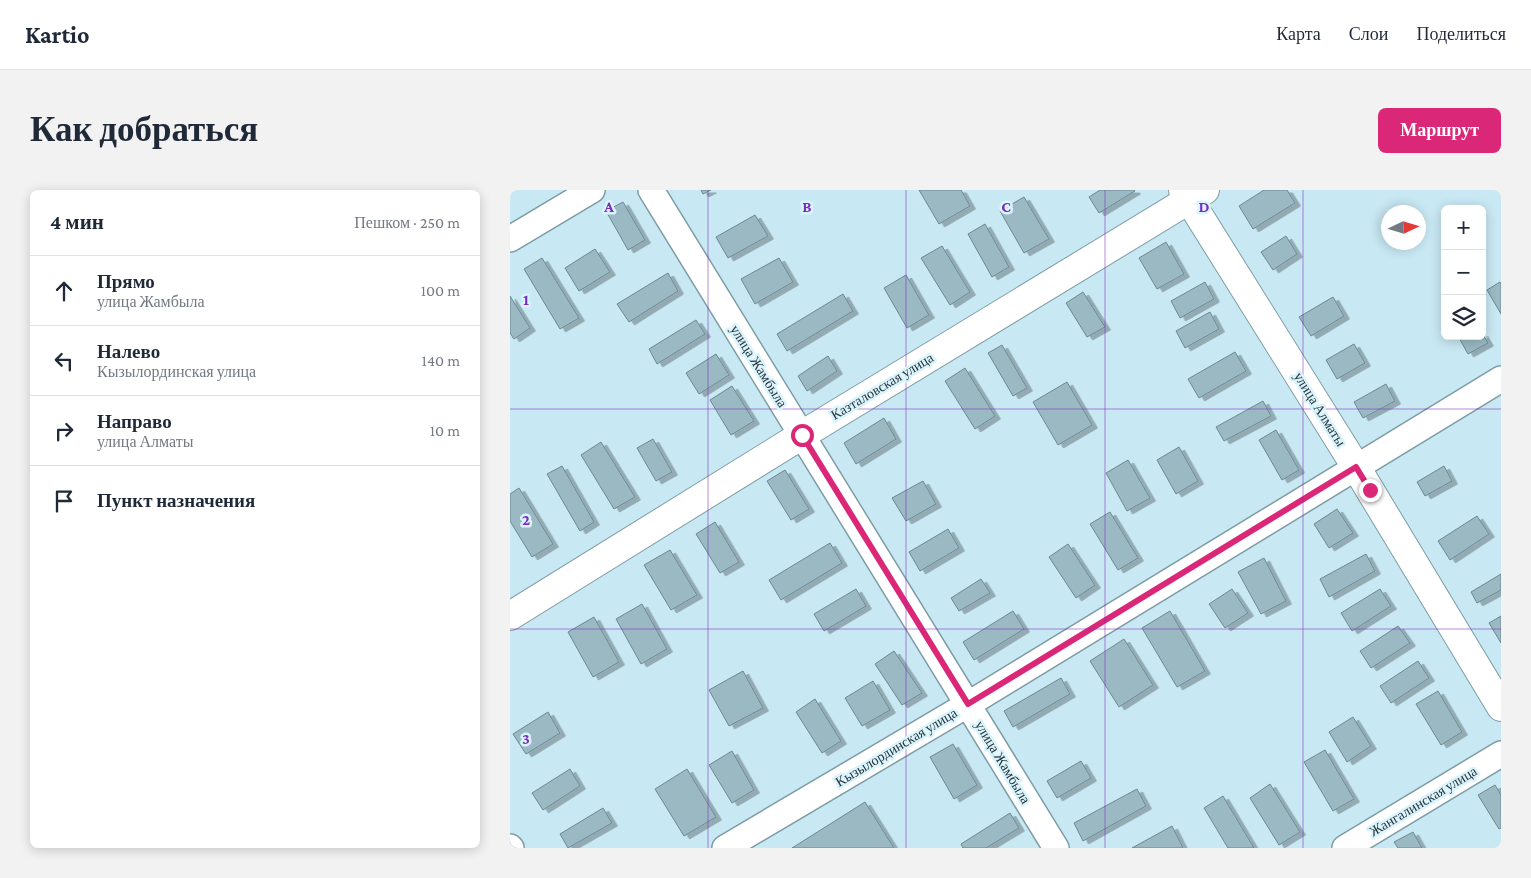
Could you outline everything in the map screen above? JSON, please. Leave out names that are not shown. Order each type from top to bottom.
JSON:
[{"type":"street","points":[[510,239],[592,190]]},
{"type":"street","name":"улица Жамбыла","points":[[651,190],[1056,848]]},
{"type":"street","name":"Казталовская улица","points":[[510,616],[1193,193]]},
{"type":"street","name":"улица Алматы","points":[[1193,193],[1501,707]]},
{"type":"street","name":"Кызылординская улица","points":[[725,848],[968,704],[1501,379]]},
{"type":"street","name":"Жангалинская улица","points":[[1345,848],[1501,754]]},
{"type":"building","points":[[701,190],[711,190],[703,194]]},
{"type":"building","points":[[919,190],[961,190],[970,206],[939,224]]},
{"type":"building","points":[[1100,190],[1135,191],[1099,213],[1089,197]]},
{"type":"building","points":[[1264,190],[1287,190],[1295,203],[1253,229],[1239,206]]},
{"type":"building","points":[[1024,197],[1049,239],[1024,253],[1000,211]]},
{"type":"building","points":[[623,202],[645,240],[628,250],[606,211]]},
{"type":"building","points":[[755,215],[768,236],[728,258],[716,237]]},
{"type":"building","points":[[985,224],[1009,267],[992,277],[968,234]]},
{"type":"building","points":[[1286,236],[1297,254],[1273,270],[1261,252]]},
{"type":"building","points":[[1166,242],[1184,274],[1157,289],[1139,258]]},
{"type":"building","points":[[942,246],[970,292],[950,305],[921,258]]},
{"type":"building","points":[[595,249],[610,272],[579,291],[565,268]]},
{"type":"building","points":[[542,258],[579,318],[560,329],[524,269]]},
{"type":"building","points":[[779,258],[793,282],[755,304],[741,279]]},
{"type":"building","points":[[668,273],[678,291],[629,322],[617,304]]},
{"type":"building","points":[[906,275],[929,315],[907,328],[884,288]]},
{"type":"building","points":[[1205,282],[1214,299],[1180,318],[1171,301]]},
{"type":"building","points":[[1500,282],[1501,284],[1501,314],[1487,290]]},
{"type":"building","points":[[1083,292],[1105,327],[1087,337],[1066,303]]},
{"type":"building","points":[[843,294],[853,311],[787,351],[777,334]]},
{"type":"building","points":[[510,296],[530,328],[514,339],[510,333]]},
{"type":"building","points":[[1333,297],[1344,316],[1311,336],[1299,317]]},
{"type":"building","points":[[1210,312],[1219,329],[1185,348],[1176,331]]},
{"type":"building","points":[[696,320],[705,334],[657,364],[649,349]]},
{"type":"building","points":[[1460,340],[1486,340],[1488,343],[1468,354]]},
{"type":"building","points":[[1354,344],[1365,363],[1337,379],[1326,360]]},
{"type":"building","points":[[1002,345],[1027,388],[1013,396],[988,353]]},
{"type":"building","points":[[1235,352],[1246,371],[1199,398],[1188,379]]},
{"type":"building","points":[[716,354],[729,375],[699,394],[686,373]]},
{"type":"building","points":[[828,356],[837,371],[807,391],[798,376]]},
{"type":"building","points":[[965,368],[995,416],[975,429],[945,381]]},
{"type":"building","points":[[1067,382],[1092,425],[1058,445],[1033,402]]},
{"type":"building","points":[[1386,384],[1395,401],[1363,418],[1354,402]]},
{"type":"building","points":[[732,386],[754,421],[731,435],[710,400]]},
{"type":"building","points":[[1263,401],[1271,416],[1224,441],[1216,427]]},
{"type":"building","points":[[884,418],[896,439],[856,464],[844,443]]},
{"type":"building","points":[[1276,430],[1299,470],[1282,480],[1259,440]]},
{"type":"building","points":[[653,439],[672,472],[656,481],[637,448]]},
{"type":"building","points":[[601,442],[635,497],[614,509],[581,455]]},
{"type":"building","points":[[1179,447],[1198,481],[1176,494],[1157,460]]},
{"type":"building","points":[[1128,460],[1150,498],[1127,511],[1106,473]]},
{"type":"building","points":[[562,466],[594,522],[580,531],[547,474]]},
{"type":"building","points":[[1444,466],[1452,481],[1425,496],[1417,482]]},
{"type":"building","points":[[785,470],[809,509],[791,520],[767,481]]},
{"type":"building","points":[[923,481],[936,504],[906,521],[892,498]]},
{"type":"building","points":[[519,488],[553,544],[532,557],[510,521],[510,494]]},
{"type":"building","points":[[1337,509],[1353,533],[1329,548],[1314,524]]},
{"type":"building","points":[[1110,512],[1138,558],[1118,570],[1090,524]]},
{"type":"building","points":[[1477,516],[1489,534],[1450,560],[1438,541]]},
{"type":"building","points":[[715,522],[739,562],[720,573],[696,534]]},
{"type":"building","points":[[948,529],[959,548],[920,571],[909,552]]},
{"type":"building","points":[[830,543],[842,563],[781,600],[769,580]]},
{"type":"building","points":[[1068,544],[1095,585],[1076,598],[1049,557]]},
{"type":"building","points":[[670,550],[697,595],[671,610],[644,565]]},
{"type":"building","points":[[1366,554],[1375,571],[1329,597],[1320,579]]},
{"type":"building","points":[[1264,558],[1286,601],[1261,614],[1238,572]]},
{"type":"building","points":[[1501,574],[1501,590],[1477,603],[1471,592]]},
{"type":"building","points":[[981,579],[990,593],[959,611],[951,598]]},
{"type":"building","points":[[856,589],[866,606],[824,631],[814,614]]},
{"type":"building","points":[[1232,589],[1248,613],[1225,628],[1209,604]]},
{"type":"building","points":[[1380,589],[1391,606],[1352,631],[1341,613]]},
{"type":"building","points":[[642,604],[667,649],[641,664],[616,619]]},
{"type":"building","points":[[1013,611],[1024,629],[974,660],[963,642]]},
{"type":"building","points":[[1170,611],[1205,671],[1177,687],[1142,628]]},
{"type":"building","points":[[1501,616],[1501,643],[1489,623]]},
{"type":"building","points":[[594,617],[619,662],[593,677],[568,632]]},
{"type":"building","points":[[1398,626],[1410,643],[1371,668],[1360,651]]},
{"type":"building","points":[[1124,639],[1153,685],[1119,707],[1090,661]]},
{"type":"building","points":[[894,651],[922,693],[902,705],[875,664]]},
{"type":"building","points":[[1418,661],[1429,678],[1391,703],[1380,686]]},
{"type":"building","points":[[743,671],[763,708],[729,726],[709,690]]},
{"type":"building","points":[[1061,678],[1070,694],[1013,727],[1004,711]]},
{"type":"building","points":[[873,681],[890,710],[862,726],[845,698]]},
{"type":"building","points":[[1438,691],[1462,732],[1441,745],[1416,704]]},
{"type":"building","points":[[815,699],[841,741],[822,753],[796,712]]},
{"type":"building","points":[[548,712],[560,733],[526,754],[513,734]]},
{"type":"building","points":[[1353,717],[1371,746],[1347,762],[1329,732]]},
{"type":"building","points":[[953,744],[977,785],[954,799],[930,757]]},
{"type":"building","points":[[1325,750],[1354,799],[1333,811],[1304,762]]},
{"type":"building","points":[[732,751],[754,790],[732,803],[709,765]]},
{"type":"building","points":[[1081,761],[1091,778],[1057,798],[1047,781]]},
{"type":"building","points":[[570,769],[580,786],[543,810],[532,793]]},
{"type":"building","points":[[687,769],[716,817],[684,836],[655,789]]},
{"type":"building","points":[[1270,784],[1300,832],[1279,845],[1250,798]]},
{"type":"building","points":[[1495,785],[1501,795],[1501,828],[1499,829],[1478,795]]},
{"type":"building","points":[[1137,789],[1146,806],[1083,841],[1074,823]]},
{"type":"building","points":[[1223,796],[1254,848],[1228,848],[1204,808]]},
{"type":"building","points":[[865,802],[894,848],[792,848]]},
{"type":"building","points":[[603,808],[612,823],[568,848],[560,834]]},
{"type":"building","points":[[1010,813],[1019,828],[986,848],[963,848],[961,844]]},
{"type":"building","points":[[1172,826],[1183,848],[1132,848]]},
{"type":"building","points":[[1413,832],[1422,848],[1398,848],[1394,842]]},
{"type":"route","points":[[802,435],[968,704],[1356,467],[1370,490]]}]
